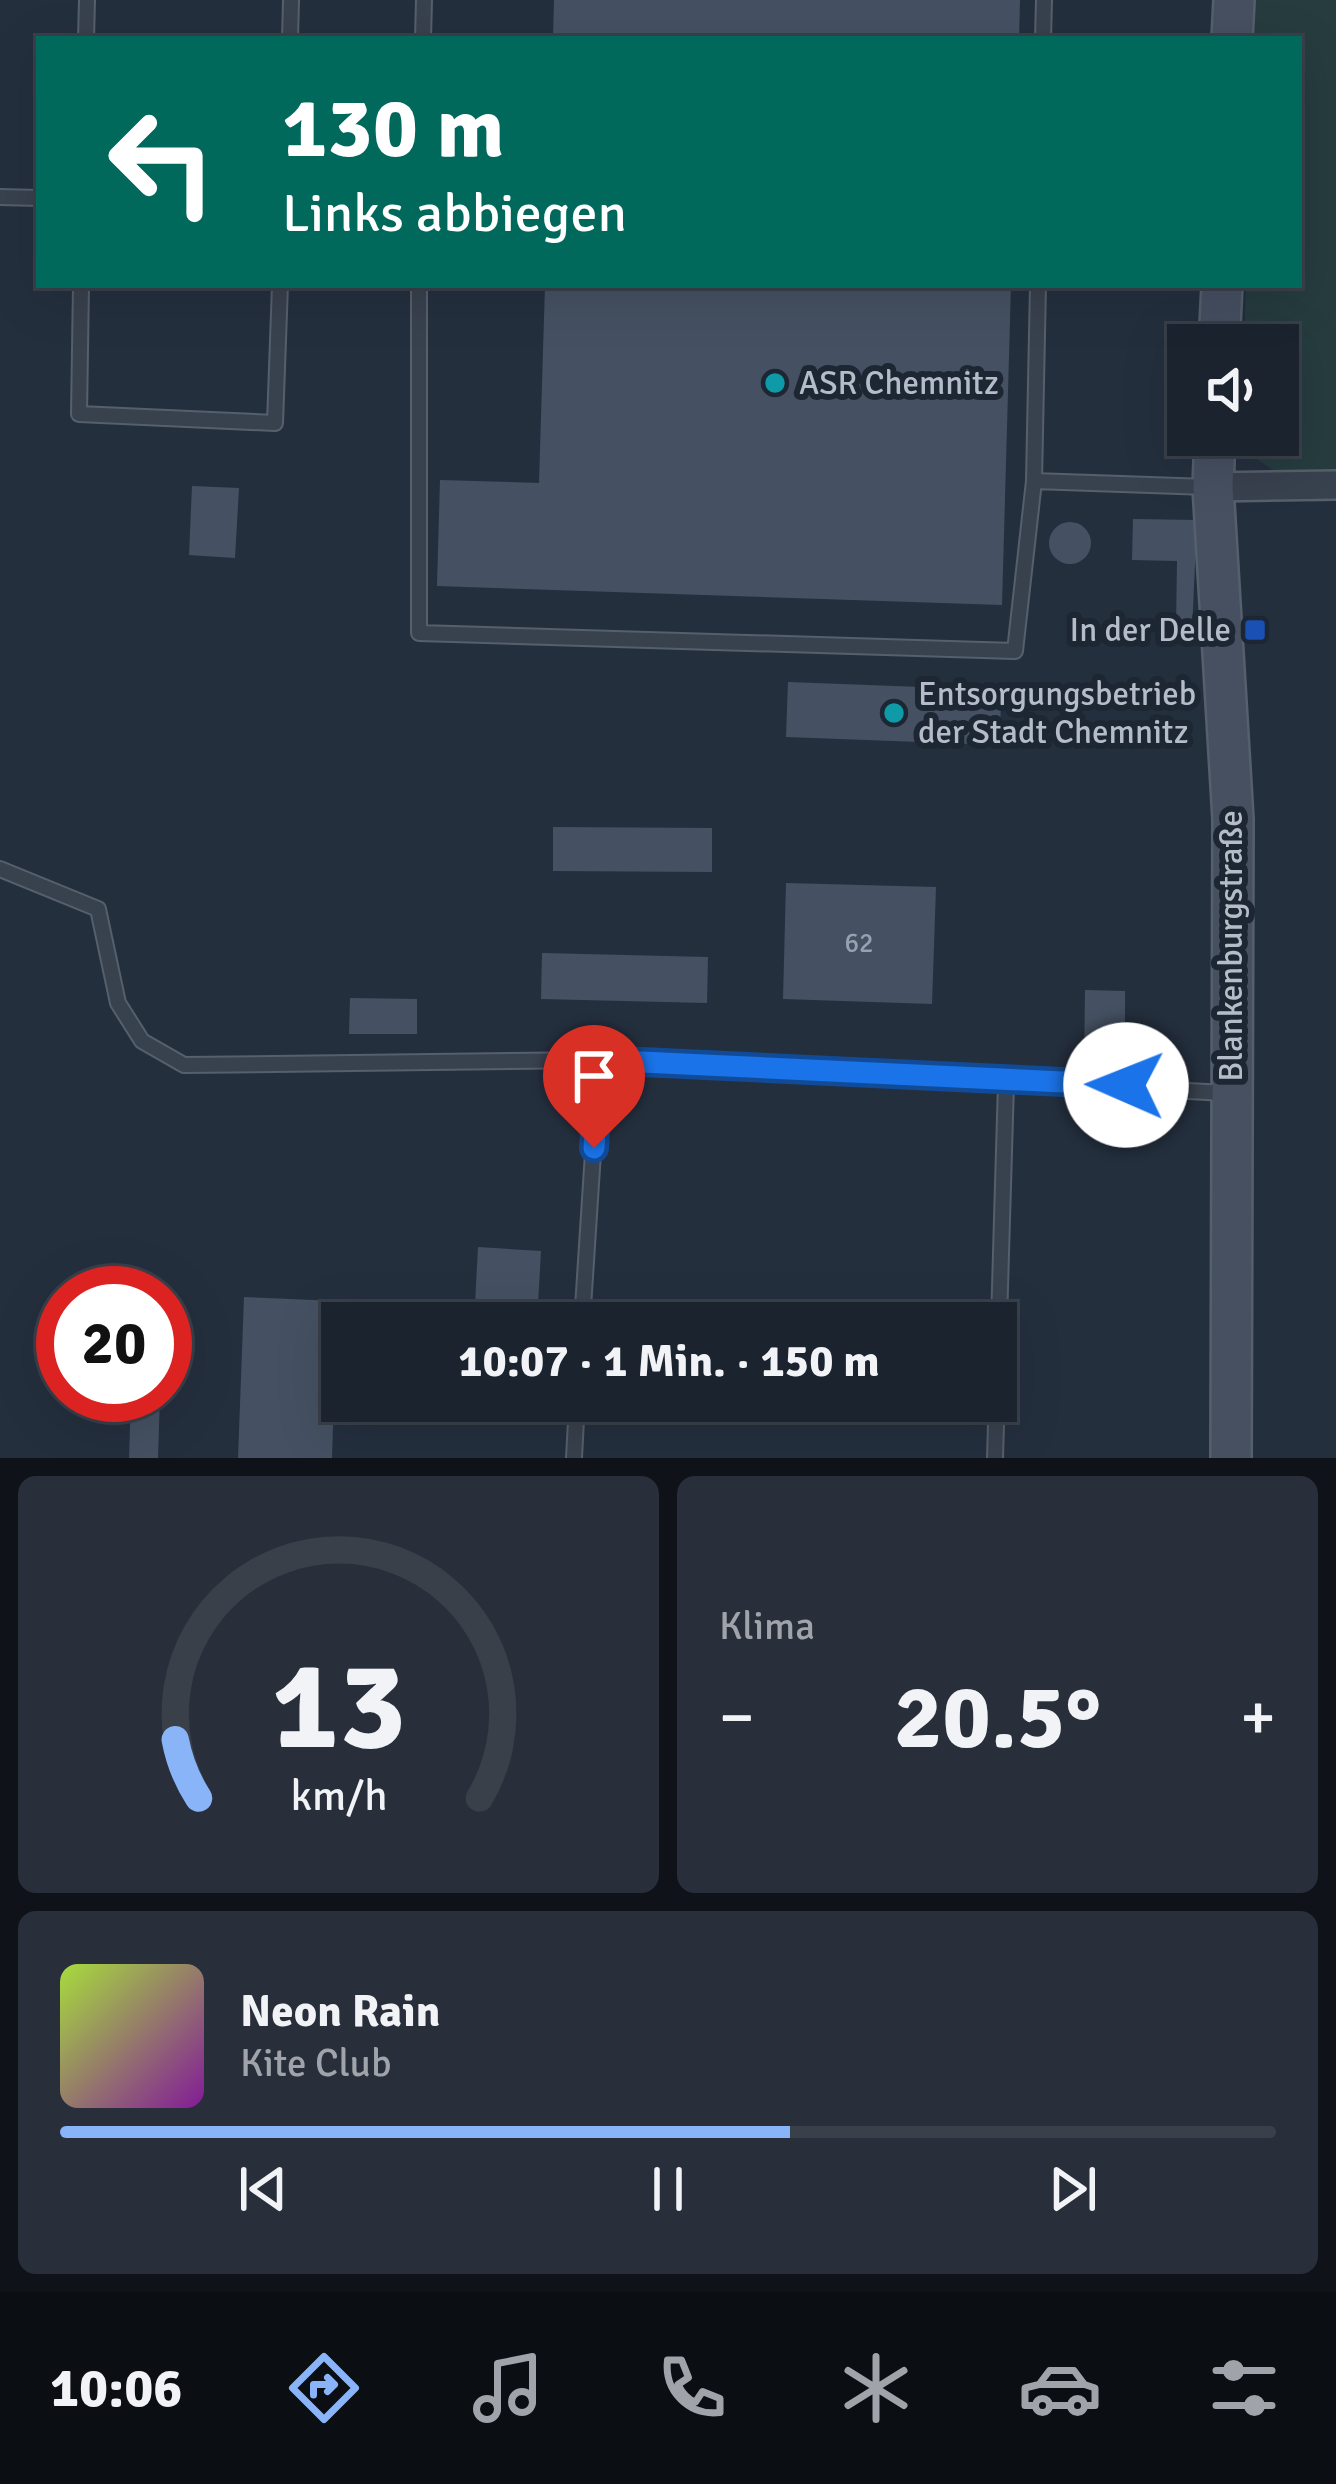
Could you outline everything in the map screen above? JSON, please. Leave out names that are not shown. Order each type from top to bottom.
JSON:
[{"type":"main road","points":[[1232,36],[1234,0]]},
{"type":"main road","points":[[1220,324],[1222,288]]},
{"type":"main road","name":"Blankenburgstraße","points":[[1214,456],[1233,818],[1232,1458]]},
{"type":"street","points":[[1213,487],[1336,485]]},
{"type":"lane","points":[[86,36],[87,0]]},
{"type":"lane","points":[[290,36],[292,0]]},
{"type":"lane","points":[[423,36],[424,0]]},
{"type":"lane","points":[[1043,36],[1044,0]]},
{"type":"lane","points":[[0,197],[36,198]]},
{"type":"lane","points":[[81,288],[79,414],[274,422],[280,288]]},
{"type":"lane","points":[[419,288],[419,633],[1015,651],[1034,481],[1038,288]]},
{"type":"lane","points":[[1034,481],[1213,487]]},
{"type":"lane","points":[[0,869],[98,909],[118,1003],[142,1041],[184,1064],[599,1060],[1231,1093]]},
{"type":"lane","points":[[583,1302],[599,1060]]},
{"type":"lane","points":[[995,1458],[1006,1083]]},
{"type":"lane","points":[[574,1458],[576,1422]]},
{"type":"green space","points":[[1255,0],[1336,0],[1336,473],[1276,472],[1252,456],[1299,456],[1299,324],[1245,324],[1246,288],[1302,288],[1302,36],[1254,36]]},
{"type":"building","points":[[554,0],[1020,0],[1019,36],[553,36]]},
{"type":"building","name":"ASR Chemnitz","points":[[545,288],[1011,288],[1002,605],[437,586],[440,480],[539,483]]},
{"type":"building","points":[[192,486],[239,488],[235,558],[189,555]]},
{"type":"building","points":[[1133,519],[1197,520],[1192,630],[1176,629],[1177,561],[1132,560]]},
{"type":"building","points":[[1070,522],[1085,528],[1091,543],[1085,558],[1070,564],[1055,558],[1049,543],[1055,528]]},
{"type":"building","name":"Entsorgungsbetrieb der Stadt Chemnitz","points":[[788,682],[1001,690],[1000,745],[786,737]]},
{"type":"building","points":[[553,827],[712,828],[712,872],[553,871]]},
{"type":"building","points":[[786,883],[936,887],[932,1004],[783,999]]},
{"type":"building","points":[[542,953],[708,957],[707,1003],[541,999]]},
{"type":"building","points":[[1085,990],[1125,991],[1125,1066],[1084,1065]]},
{"type":"building","points":[[350,998],[417,999],[417,1034],[349,1034]]},
{"type":"building","points":[[478,1247],[541,1251],[538,1302],[475,1302]]},
{"type":"building","points":[[244,1297],[337,1301],[321,1302],[321,1422],[333,1422],[332,1458],[238,1458]]},
{"type":"building","points":[[130,1422],[159,1422],[158,1458],[129,1458]]},
{"type":"place","name":"ASR Chemnitz","points":[[775,383]]},
{"type":"place","name":"In der Delle","points":[[1255,630]]},
{"type":"place","name":"Entsorgungsbetrieb der Stadt Chemnitz","points":[[894,713]]},
{"type":"route","points":[[594,1148],[599,1060],[1006,1083],[1126,1085]]}]
